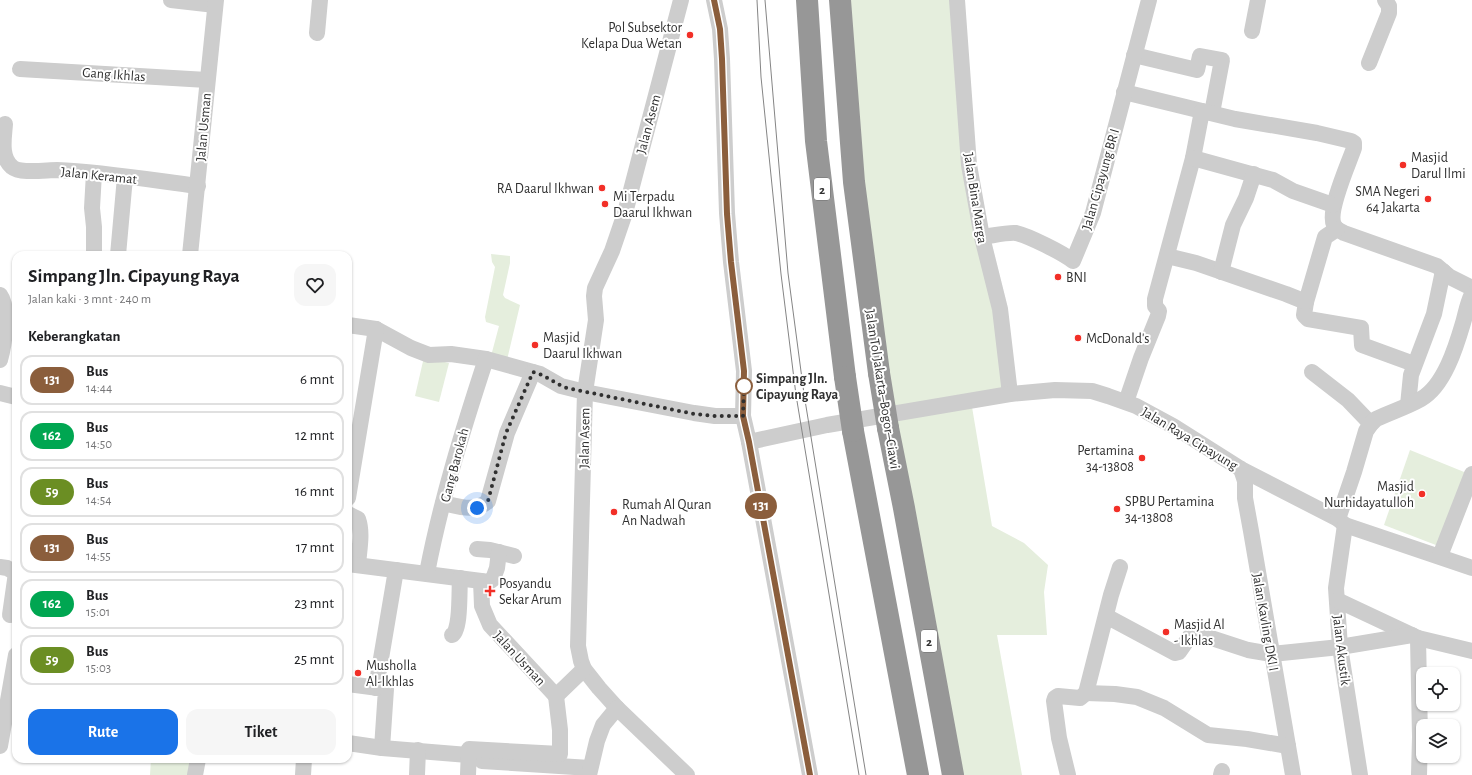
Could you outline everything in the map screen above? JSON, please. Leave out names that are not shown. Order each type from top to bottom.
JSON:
[{"type":"highway","name":"2","points":[[807,0],[816,141],[852,431],[918,775]]},
{"type":"highway","name":"Jalan Tol Jakarta–Bogor–Ciawi","points":[[840,0],[854,182],[879,373],[953,775]]},
{"type":"street","points":[[171,0],[216,2]]},
{"type":"street","points":[[317,33],[320,0]]},
{"type":"street","name":"Jalan Asem","points":[[681,0],[625,213],[594,296],[596,320],[585,392],[578,646],[580,661],[584,669],[617,708],[687,775]]},
{"type":"street","points":[[714,0],[720,29],[722,59],[727,214],[744,371],[743,416],[810,775]]},
{"type":"street","name":"Jalan Bina Marga","points":[[957,0],[969,165],[982,237],[1000,309],[1010,394]]},
{"type":"street","name":"Jalan Cipayung BR I","points":[[982,237],[1015,233],[1045,245],[1073,261],[1093,214],[1149,0]]},
{"type":"street","points":[[1252,32],[1258,0]]},
{"type":"street","points":[[1369,63],[1389,13],[1389,6],[1385,0]]},
{"type":"street","name":"Jalan Usman","points":[[190,251],[216,2]]},
{"type":"street","points":[[1126,402],[1141,358],[1158,316],[1159,311],[1154,304],[1193,158],[1222,60],[1200,56],[1197,70],[1134,55]]},
{"type":"street","name":"Gang Ikhlas","points":[[20,69],[207,80]]},
{"type":"street","points":[[1124,92],[1235,119],[1317,133],[1352,141],[1354,143],[1354,148],[1333,205],[1332,218],[1337,229],[1400,254],[1437,266],[1450,277],[1472,288]]},
{"type":"street","name":"Jalan Keramat","points":[[5,124],[3,159],[14,169],[20,171],[68,170],[198,186]]},
{"type":"street","points":[[1193,158],[1273,180],[1293,191],[1333,205]]},
{"type":"street","points":[[94,173],[92,208],[94,251]]},
{"type":"street","points":[[1220,272],[1233,225],[1246,198],[1254,174]]},
{"type":"street","points":[[118,251],[125,177]]},
{"type":"street","points":[[1337,229],[1325,237],[1306,302],[1304,315],[1308,319],[1361,328],[1362,345],[1414,364]]},
{"type":"street","points":[[1168,256],[1196,263],[1306,302]]},
{"type":"street","points":[[1408,405],[1411,375],[1434,314],[1443,271]]},
{"type":"street","points":[[1312,372],[1348,400],[1371,424],[1376,419],[1422,399],[1437,384],[1449,362],[1465,342],[1464,322],[1467,304],[1472,294]]},
{"type":"street","points":[[0,295],[4,305],[4,335],[0,360]]},
{"type":"street","points":[[352,326],[376,329],[412,348],[429,355],[451,354],[486,359],[533,372],[547,377],[561,386],[585,392],[694,414],[743,416]]},
{"type":"street","points":[[352,474],[376,329]]},
{"type":"street","name":"Gang Barokah","points":[[427,573],[453,464],[486,359]]},
{"type":"street","points":[[443,503],[477,508],[483,506],[488,501],[506,433],[533,372]]},
{"type":"street","name":"Jalan Raya Cipayung","points":[[749,442],[828,425],[1010,394],[1055,390],[1092,391],[1136,406],[1173,426],[1241,468],[1341,522],[1472,568]]},
{"type":"street","points":[[0,393],[12,396]]},
{"type":"street","name":"Jalan Akustik","points":[[1360,775],[1340,647],[1337,572],[1341,522],[1366,431],[1371,424]]},
{"type":"street","name":"Jalan Kavling DKI I","points":[[1241,468],[1245,481],[1245,498],[1293,775]]},
{"type":"street","points":[[1440,556],[1472,474]]},
{"type":"street","points":[[352,516],[358,519],[360,537],[353,564],[485,582],[494,579],[506,554],[477,549]]},
{"type":"street","points":[[0,567],[12,571]]},
{"type":"street","points":[[1068,775],[1059,738],[1054,701],[1058,696],[1080,698],[1086,693],[1120,567]]},
{"type":"street","points":[[376,688],[396,570]]},
{"type":"street","points":[[452,635],[457,631],[459,620],[460,578]]},
{"type":"street","name":"Jalan Usman","points":[[485,582],[482,606],[490,625],[556,696],[584,669]]},
{"type":"street","points":[[9,615],[12,597]]},
{"type":"street","points":[[1337,600],[1415,637],[1472,651]]},
{"type":"street","points":[[1106,616],[1175,653],[1179,652],[1193,632],[1248,650],[1272,654],[1415,637]]},
{"type":"street","points":[[1415,637],[1420,737],[1419,775]]},
{"type":"street","points":[[0,746],[12,678]]},
{"type":"street","points":[[352,685],[386,689],[382,748]]},
{"type":"street","points":[[1086,693],[1115,694],[1137,697],[1164,708],[1208,735],[1247,738],[1288,746]]},
{"type":"street","points":[[475,758],[469,749],[560,754],[560,730],[556,696]]},
{"type":"street","points":[[352,744],[418,750],[590,772],[597,741],[603,725],[617,708]]},
{"type":"street","points":[[417,775],[418,750]]},
{"type":"street","points":[[468,775],[475,758]]},
{"type":"street","points":[[195,775],[197,763]]},
{"type":"street","points":[[303,775],[304,763]]},
{"type":"green space","points":[[840,0],[957,0],[963,91],[1010,394],[971,401],[992,526],[1024,543],[1048,565],[1044,592],[1047,635],[997,635],[1022,775],[953,775],[891,413]]},
{"type":"green space","points":[[491,254],[510,256],[510,263],[503,295],[505,298],[520,305],[507,360],[491,356],[499,326],[486,322],[485,317],[495,267],[492,262]]},
{"type":"green space","points":[[424,357],[449,363],[439,402],[415,396]]},
{"type":"green space","points":[[1410,450],[1469,474],[1441,547],[1384,525]]},
{"type":"green space","points":[[151,763],[196,763],[194,775],[150,775]]},
{"type":"tram line","points":[[757,0],[761,77],[781,274],[796,395],[859,775]]},
{"type":"tram line","points":[[765,0],[788,273],[804,394],[866,775]]},
{"type":"bus line","name":"131","points":[[714,0],[720,29],[722,59],[727,214],[744,371],[743,416],[810,775]]},
{"type":"place","name":"Pol Subsektor Kelapa Dua Wetan","points":[[690,35]]},
{"type":"place","name":"Masjid Darul Ilmi","points":[[1403,165]]},
{"type":"place","name":"RA Daarul Ikhwan","points":[[602,188]]},
{"type":"place","name":"SMA Negeri 64 Jakarta","points":[[1428,199]]},
{"type":"place","name":"Mi Terpadu Daarul Ikhwan","points":[[605,204]]},
{"type":"place","name":"BNI","points":[[1058,277]]},
{"type":"place","name":"McDonald's","points":[[1078,338]]},
{"type":"place","name":"Masjid Daarul Ikhwan","points":[[535,345]]},
{"type":"place","name":"Simpang Jln. Cipayung Raya","points":[[744,386]]},
{"type":"place","name":"Pertamina 34-13808","points":[[1142,458]]},
{"type":"place","name":"Masjid Nurhidayatulloh","points":[[1422,494]]},
{"type":"place","name":"SPBU Pertamina 34-13808","points":[[1117,509]]},
{"type":"place","name":"Rumah Al Quran An Nadwah","points":[[614,512]]},
{"type":"place","name":"Posyandu Sekar Arum","points":[[490,591]]},
{"type":"place","name":"Masjid Al - Ikhlas","points":[[1166,632]]},
{"type":"place","name":"Musholla Al-Ikhlas","points":[[358,673]]},
{"type":"route","points":[[477,508],[483,506],[488,501],[506,433],[533,372],[547,377],[567,388],[694,414],[715,416],[743,416],[744,386]]}]
